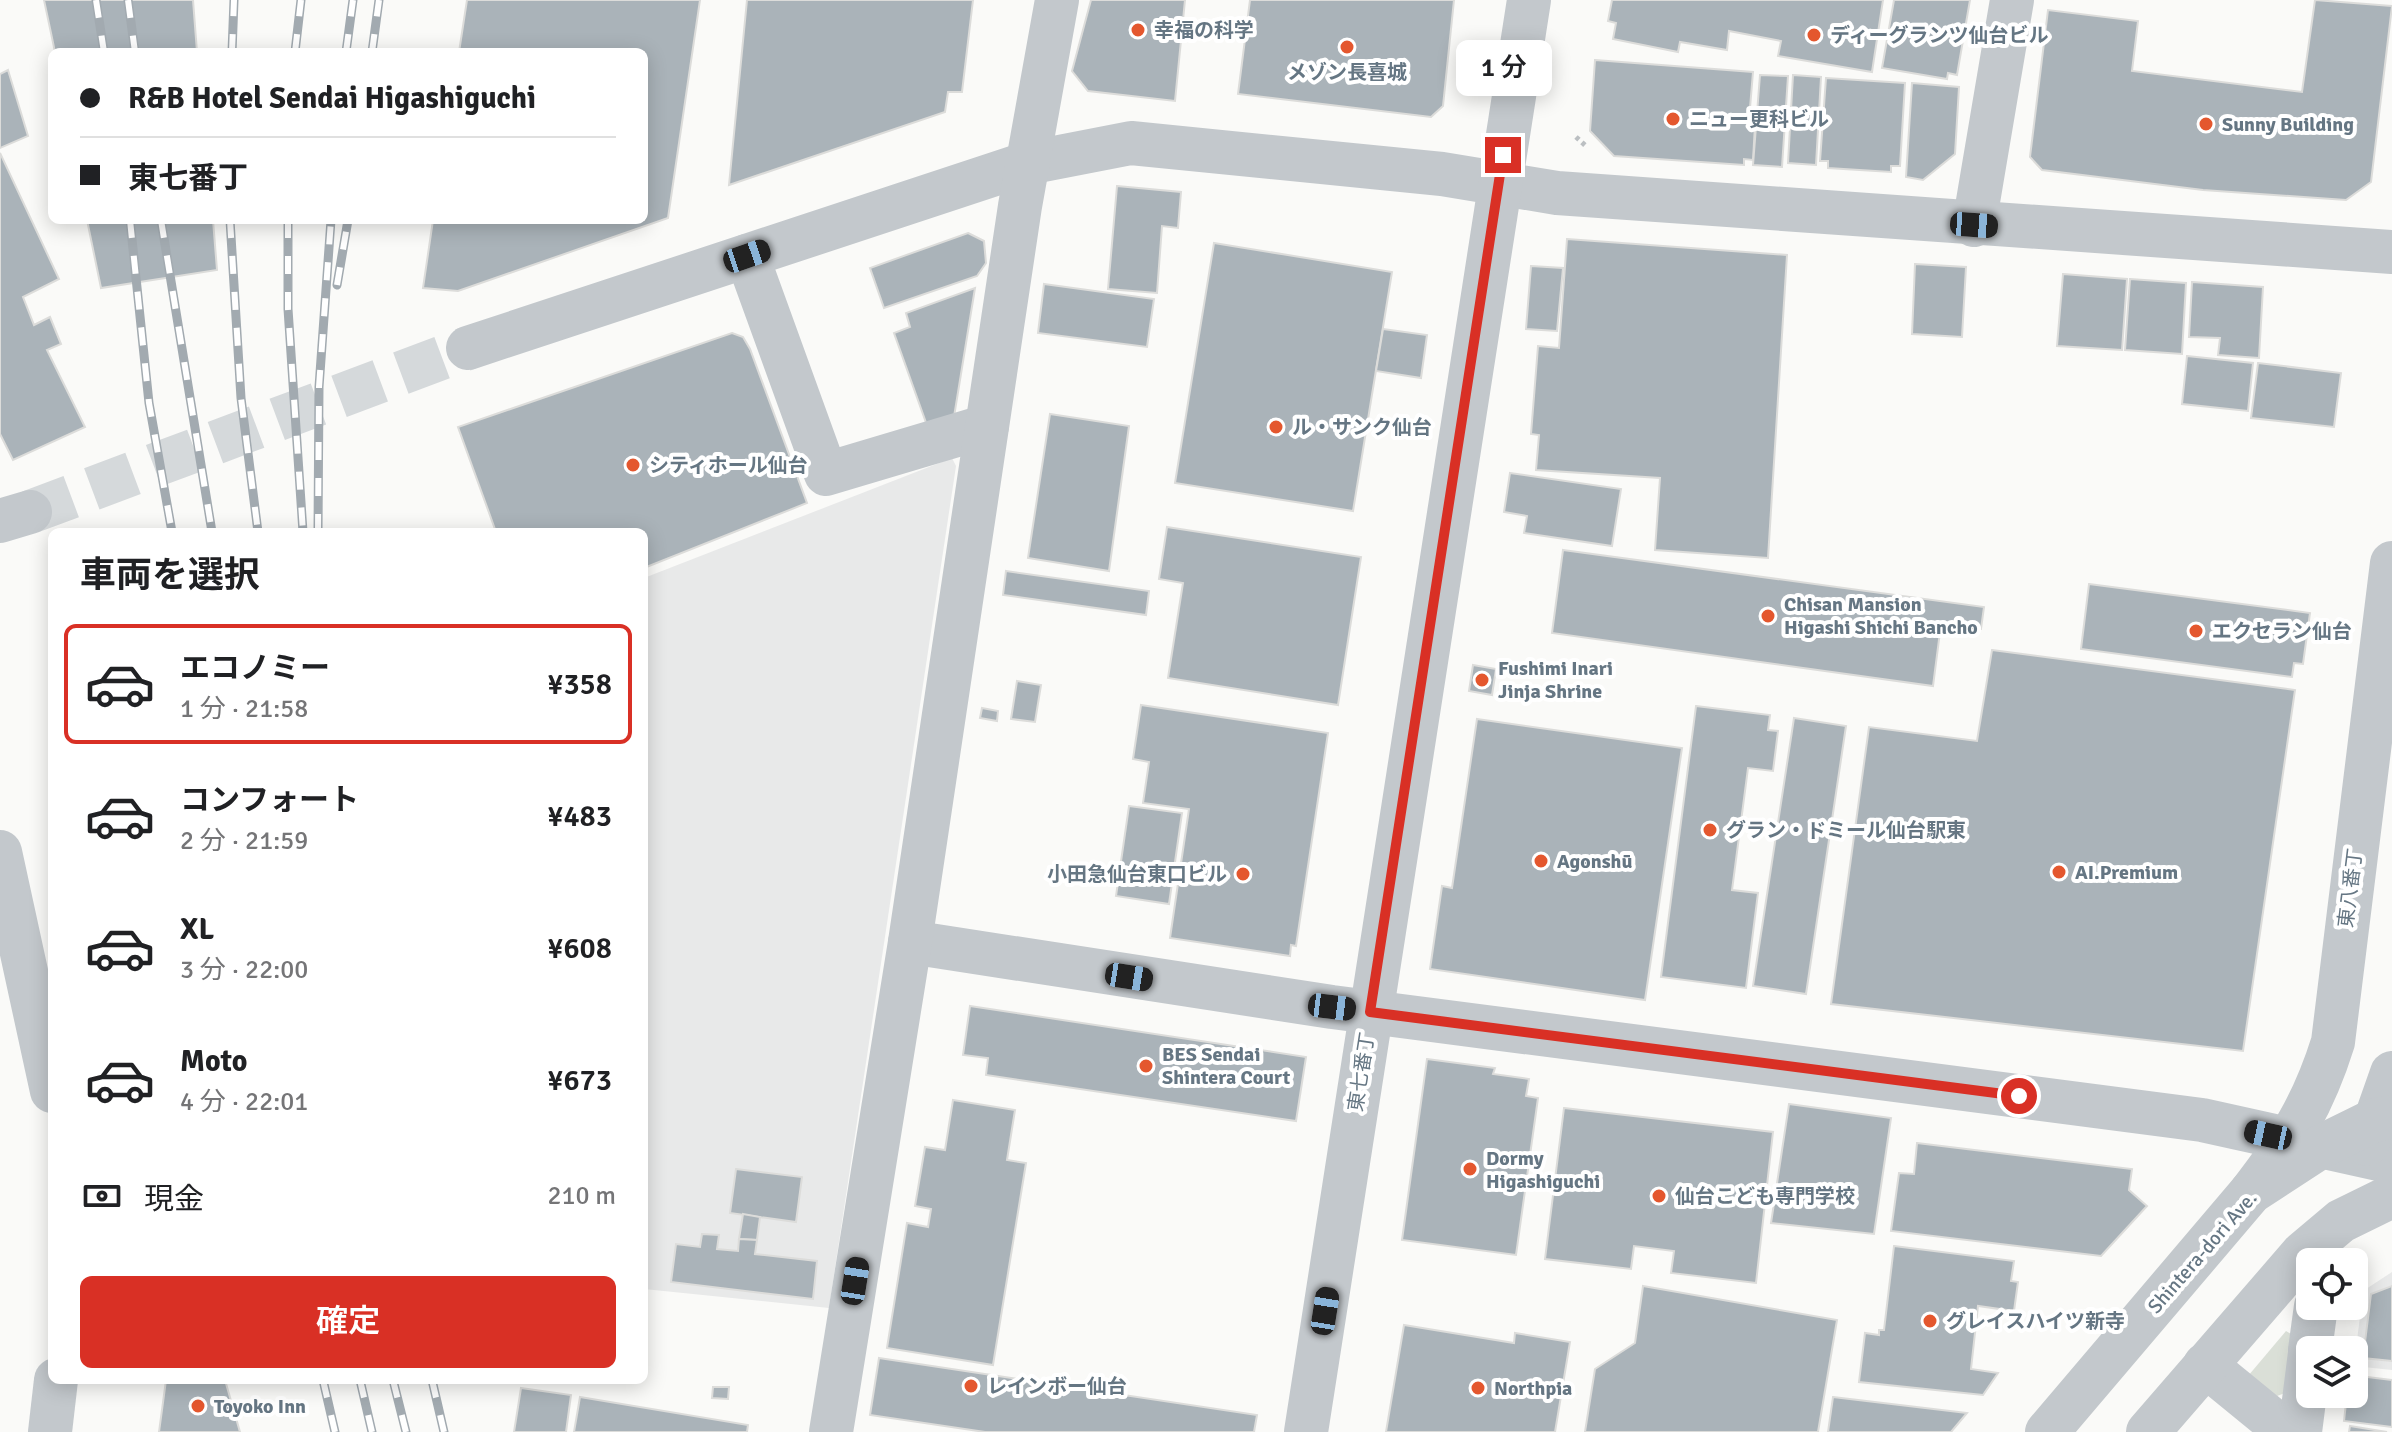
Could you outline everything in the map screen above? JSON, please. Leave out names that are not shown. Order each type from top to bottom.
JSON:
[{"type":"street","points":[[831,1432],[910,942],[1028,163],[1057,0]]},
{"type":"street","name":"東七番丁","points":[[1306,1432],[1529,0]]},
{"type":"street","points":[[1974,225],[2012,0]]},
{"type":"street","points":[[468,348],[1028,163],[1131,143],[1499,183],[1557,193],[1974,225],[2392,252]]},
{"type":"street","points":[[747,256],[826,474],[987,426]]},
{"type":"street","name":"東八番丁","points":[[2251,1192],[2305,1144],[2333,1042],[2392,563]]},
{"type":"street","points":[[0,852],[48,1073]]},
{"type":"street","points":[[910,942],[1370,1012],[2202,1120],[2305,1144],[2383,1138]]},
{"type":"street","points":[[2333,1042],[2343,1074],[2383,1138]]},
{"type":"street","points":[[2316,1248],[2383,1138],[2392,1073]]},
{"type":"street","name":"Shintera-dori Ave.","points":[[2047,1432],[2251,1192]]},
{"type":"street","points":[[2319,1248],[2341,1221],[2392,1196]]},
{"type":"street","points":[[2148,1432],[2205,1365],[2296,1273]]},
{"type":"street","points":[[2205,1365],[2287,1432]]},
{"type":"street","points":[[50,1432],[56,1384]]},
{"type":"street","points":[[2300,1432],[2303,1408]]},
{"type":"shaded area","points":[[952,458],[956,466],[829,1308],[648,1289],[648,576]]},
{"type":"shaded area","points":[[2392,1272],[2392,1370],[2368,1367],[2368,1336],[2358,1336],[2360,1320],[2368,1320],[2368,1288]]},
{"type":"shaded area","points":[[2286,1331],[2296,1337],[2285,1393],[2277,1396],[2248,1376]]},
{"type":"building","points":[[44,0],[193,0],[197,48],[54,48]]},
{"type":"building","points":[[467,0],[700,0],[668,218],[458,291],[423,288],[432,224],[648,224],[648,48],[460,48]]},
{"type":"building","points":[[747,0],[973,0],[962,92],[948,92],[945,112],[729,185]]},
{"type":"building","points":[[1091,0],[1185,0],[1175,101],[1088,91],[1072,71]]},
{"type":"building","name":"メゾン長喜城","points":[[1250,0],[1454,0],[1443,106],[1431,117],[1238,94]]},
{"type":"building","name":"ディーグランツ仙台ビル","points":[[1612,0],[1883,0],[1872,72],[1778,56],[1781,41],[1729,31],[1727,50],[1680,42],[1678,52],[1613,39],[1616,23],[1608,21]]},
{"type":"building","points":[[1894,0],[1970,0],[1957,75],[1948,73],[1947,79],[1882,68]]},
{"type":"building","name":"Sunny Building","points":[[2315,0],[2392,6],[2371,182],[2346,200],[2203,190],[2042,170],[2030,157],[2048,10],[2138,21],[2132,71],[2302,92]]},
{"type":"building","name":"ニュー更科ビル","points":[[1595,60],[1753,72],[1750,108],[1756,108],[1753,160],[1744,159],[1744,165],[1614,156],[1590,131]]},
{"type":"building","points":[[8,70],[28,136],[0,148],[0,74]]},
{"type":"building","points":[[1760,75],[1788,76],[1782,167],[1753,165]]},
{"type":"building","points":[[1793,75],[1821,77],[1816,165],[1788,163]]},
{"type":"building","points":[[1826,78],[1905,83],[1900,166],[1891,166],[1891,172],[1828,168],[1828,161],[1820,161]]},
{"type":"building","points":[[1912,83],[1959,87],[1955,154],[1923,180],[1906,177]]},
{"type":"building","points":[[0,153],[59,279],[23,297],[34,325],[50,317],[61,344],[47,350],[85,427],[13,460],[0,434]]},
{"type":"building","points":[[1117,186],[1181,192],[1178,228],[1162,226],[1157,293],[1108,289]]},
{"type":"building","points":[[88,224],[213,224],[217,270],[101,288]]},
{"type":"building","points":[[968,233],[984,241],[986,263],[977,276],[884,308],[870,268]]},
{"type":"building","points":[[1567,239],[1787,255],[1768,558],[1655,550],[1660,478],[1536,470],[1539,435],[1531,434],[1538,346],[1559,348]]},
{"type":"building","name":"ル・サンク仙台","points":[[1214,243],[1392,272],[1353,511],[1175,483]]},
{"type":"building","points":[[1915,264],[1966,267],[1962,337],[1912,334]]},
{"type":"building","points":[[1531,266],[1563,268],[1557,331],[1526,329]]},
{"type":"building","points":[[2063,274],[2127,279],[2122,350],[2057,346]]},
{"type":"building","points":[[2130,279],[2186,283],[2182,354],[2125,350]]},
{"type":"building","points":[[2192,282],[2263,287],[2259,358],[2218,355],[2220,338],[2189,337]]},
{"type":"building","points":[[1044,284],[1154,299],[1147,347],[1038,333]]},
{"type":"building","points":[[975,288],[953,423],[929,431],[894,333],[910,327],[906,313]]},
{"type":"building","points":[[1383,329],[1427,335],[1421,378],[1376,371]]},
{"type":"building","name":"シティホール仙台","points":[[732,333],[743,337],[750,349],[807,503],[648,566],[648,528],[495,528],[458,427]]},
{"type":"building","points":[[2187,356],[2253,363],[2248,411],[2182,404]]},
{"type":"building","points":[[2258,363],[2341,373],[2334,427],[2251,418]]},
{"type":"building","points":[[1050,414],[1129,426],[1109,571],[1028,558]]},
{"type":"building","points":[[1510,473],[1621,489],[1612,546],[1524,533],[1527,516],[1504,512]]},
{"type":"building","points":[[1167,527],[1361,557],[1338,705],[1168,678],[1183,583],[1159,579]]},
{"type":"building","name":"Chisan Mansion Higashi Shichi Bancho","points":[[1563,550],[1984,607],[1981,629],[1941,624],[1933,686],[1552,633]]},
{"type":"building","points":[[1006,571],[1149,591],[1146,615],[1003,595]]},
{"type":"building","name":"エクセラン仙台","points":[[2089,584],[2310,613],[2303,664],[2294,663],[2292,677],[2081,649]]},
{"type":"building","name":"AI.Premium","points":[[1992,650],[2295,690],[2243,1051],[1831,1004],[1869,727],[1977,741]]},
{"type":"building","points":[[1473,665],[1496,669],[1492,695],[1469,691]]},
{"type":"building","points":[[1017,681],[1041,685],[1035,722],[1011,719]]},
{"type":"building","name":"小田急仙台東口ビル","points":[[1141,705],[1328,733],[1296,946],[1291,945],[1290,956],[1170,938],[1189,809],[1143,803],[1149,762],[1133,759]]},
{"type":"building","name":"グラン・ドミール仙台駅東","points":[[1696,706],[1770,715],[1768,730],[1778,731],[1773,771],[1748,768],[1732,890],[1758,893],[1746,988],[1661,977]]},
{"type":"building","points":[[982,708],[998,711],[997,721],[980,718]]},
{"type":"building","points":[[1794,718],[1846,726],[1806,994],[1753,986]]},
{"type":"building","points":[[1477,719],[1682,748],[1645,1000],[1430,969],[1442,886],[1452,888]]},
{"type":"building","points":[[1129,806],[1182,813],[1169,904],[1116,896]]},
{"type":"building","name":"BES Sendai Shintera Court","points":[[970,1006],[1306,1057],[1296,1121],[986,1075],[988,1058],[963,1055]]},
{"type":"building","name":"Dormy Higashiguchi","points":[[1427,1059],[1495,1068],[1493,1074],[1529,1079],[1526,1096],[1538,1098],[1516,1255],[1402,1240]]},
{"type":"building","points":[[953,1100],[1015,1110],[1007,1160],[1026,1163],[993,1365],[887,1348],[907,1223],[928,1227],[931,1209],[915,1206],[925,1147],[945,1150]]},
{"type":"building","points":[[1789,1104],[1891,1118],[1874,1234],[1771,1223]]},
{"type":"building","points":[[1564,1108],[1773,1132],[1756,1283],[1671,1273],[1674,1251],[1634,1246],[1631,1269],[1545,1259]]},
{"type":"building","points":[[1917,1143],[2132,1169],[2129,1190],[2147,1206],[2101,1256],[1891,1231],[1899,1173],[1914,1174]]},
{"type":"building","points":[[736,1169],[802,1177],[796,1222],[730,1213]]},
{"type":"building","points":[[743,1214],[760,1217],[757,1240],[739,1239]]},
{"type":"building","points":[[702,1234],[719,1235],[717,1249],[738,1251],[739,1239],[757,1240],[755,1254],[817,1261],[813,1299],[671,1282],[676,1244],[700,1247]]},
{"type":"building","name":"グレイスハイツ新寺","points":[[1894,1246],[2014,1261],[2011,1281],[2018,1282],[2014,1311],[1978,1306],[1971,1369],[1998,1373],[1983,1395],[1859,1382],[1865,1333],[1879,1335],[1879,1330],[1884,1330]]},
{"type":"building","points":[[1643,1286],[1837,1320],[1818,1432],[1585,1432],[1595,1369],[1635,1343]]},
{"type":"building","points":[[2392,1286],[2392,1361],[2368,1359],[2366,1336],[2371,1294]]},
{"type":"building","name":"Northpia","points":[[1404,1325],[1514,1343],[1515,1333],[1570,1342],[1555,1432],[1386,1432]]},
{"type":"building","name":"レインボー仙台","points":[[879,1358],[1257,1415],[1254,1432],[985,1432],[870,1415]]},
{"type":"building","points":[[2368,1377],[2392,1380],[2392,1427],[2344,1421],[2345,1408],[2368,1408]]},
{"type":"building","name":"Toyoko Inn","points":[[165,1384],[226,1384],[240,1432],[159,1432]]},
{"type":"building","points":[[713,1387],[729,1387],[728,1399],[712,1398]]},
{"type":"building","points":[[521,1388],[571,1395],[566,1432],[514,1432]]},
{"type":"building","points":[[580,1397],[748,1425],[747,1432],[574,1432]]},
{"type":"building","points":[[1833,1397],[1967,1413],[1951,1432],[1828,1432]]},
{"type":"building","points":[[2350,1426],[2387,1432],[2349,1432]]},
{"type":"tunnel","points":[[30,512],[468,348]]},
{"type":"railway","points":[[96,0],[103,48]]},
{"type":"railway","points":[[128,0],[134,48]]},
{"type":"railway","points":[[232,48],[234,0]]},
{"type":"railway","points":[[295,48],[301,0]]},
{"type":"railway","points":[[347,48],[353,0]]},
{"type":"railway","points":[[373,48],[379,0]]},
{"type":"railway","points":[[130,224],[149,403],[171,528]]},
{"type":"railway","points":[[162,224],[211,528]]},
{"type":"railway","points":[[230,224],[241,398],[257,528]]},
{"type":"railway","points":[[288,224],[288,309],[303,528]]},
{"type":"railway","points":[[318,528],[319,387],[331,224]]},
{"type":"railway","points":[[337,285],[347,224]]},
{"type":"railway","points":[[324,1384],[335,1432]]},
{"type":"railway","points":[[361,1384],[372,1432]]},
{"type":"railway","points":[[394,1384],[406,1432]]},
{"type":"railway","points":[[433,1384],[444,1432]]},
{"type":"place","name":"幸福の科学","points":[[1138,30]]},
{"type":"place","name":"ディーグランツ仙台ビル","points":[[1814,35]]},
{"type":"place","name":"メゾン長喜城","points":[[1347,47]]},
{"type":"place","name":"ニュー更科ビル","points":[[1673,119]]},
{"type":"place","name":"Sunny Building","points":[[2206,124]]},
{"type":"place","name":"ル・サンク仙台","points":[[1276,427]]},
{"type":"place","name":"シティホール仙台","points":[[633,465]]},
{"type":"place","name":"Chisan Mansion Higashi Shichi Bancho","points":[[1768,616]]},
{"type":"place","name":"エクセラン仙台","points":[[2196,631]]},
{"type":"place","name":"Fushimi Inari Jinja Shrine","points":[[1482,680]]},
{"type":"place","name":"グラン・ドミール仙台駅東","points":[[1710,830]]},
{"type":"place","name":"Agonshū","points":[[1541,861]]},
{"type":"place","name":"AI.Premium","points":[[2059,872]]},
{"type":"place","name":"小田急仙台東口ビル","points":[[1243,874]]},
{"type":"place","name":"BES Sendai Shintera Court","points":[[1146,1066]]},
{"type":"place","name":"Dormy Higashiguchi","points":[[1470,1169]]},
{"type":"place","name":"仙台こども専門学校","points":[[1659,1196]]},
{"type":"place","name":"グレイスハイツ新寺","points":[[1930,1321]]},
{"type":"place","name":"レインボー仙台","points":[[971,1386]]},
{"type":"place","name":"Northpia","points":[[1478,1388]]},
{"type":"place","name":"Toyoko Inn","points":[[198,1406]]},
{"type":"route","points":[[1503,155],[1370,1012],[2019,1096]]}]
